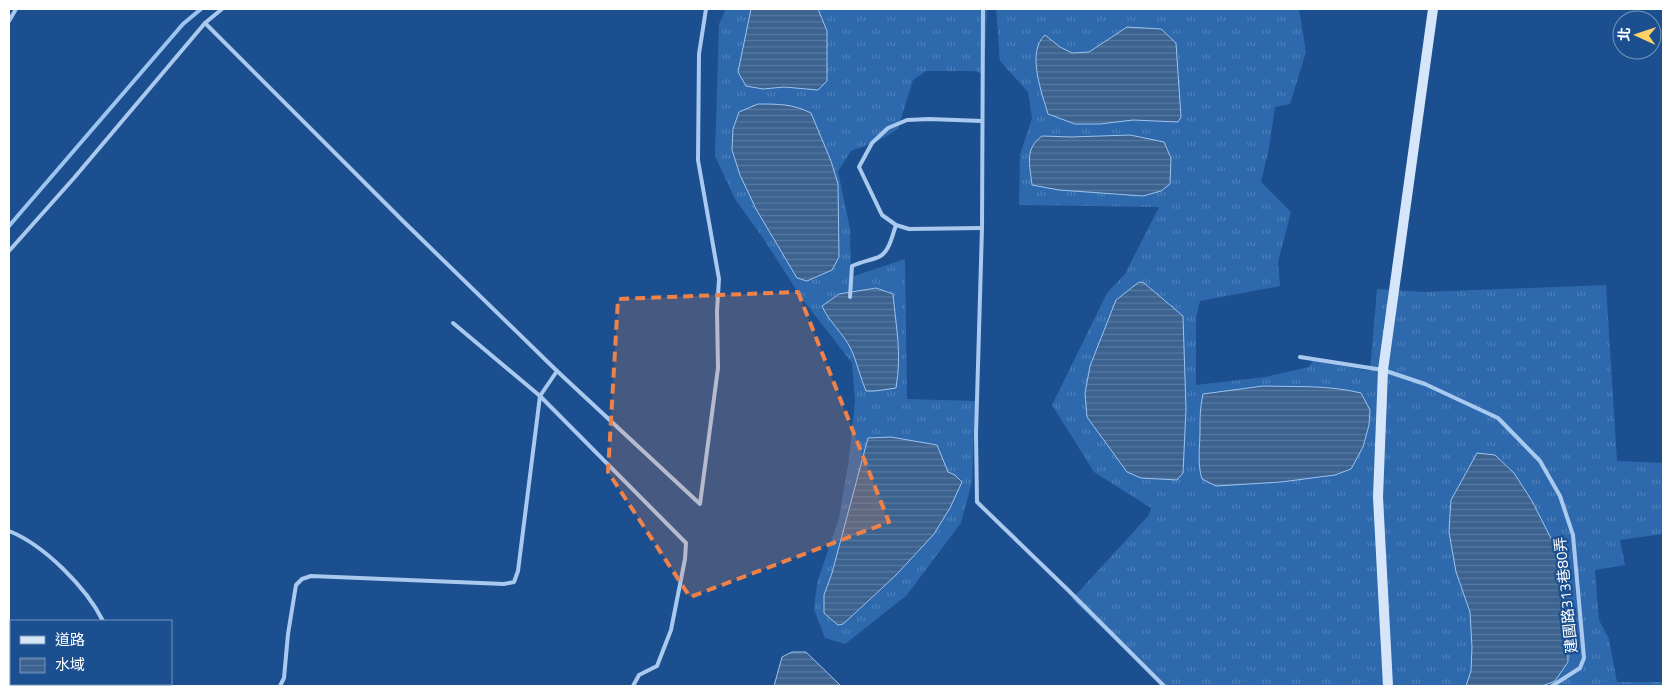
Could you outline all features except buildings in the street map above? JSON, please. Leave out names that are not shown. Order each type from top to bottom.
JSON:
[{"type":"street","points":[[1388,686],[1378,497],[1383,370],[1433,9]]},
{"type":"lane","points":[[9,21],[16,9]]},
{"type":"lane","points":[[9,251],[205,24],[222,9]]},
{"type":"lane","points":[[205,24],[557,371],[700,504],[718,368],[717,311],[719,279],[698,160],[699,54],[706,9]]},
{"type":"lane","points":[[982,9],[982,228],[976,434],[977,502],[1164,686]]},
{"type":"lane","points":[[982,121],[929,118],[907,120],[888,128],[872,143],[859,166],[882,215],[896,225],[909,229],[982,228]]},
{"type":"lane","points":[[850,297],[852,266],[865,260],[878,258],[888,250],[896,225]]},
{"type":"lane","points":[[453,323],[540,396],[686,543],[685,559],[671,630],[656,666],[639,675],[634,686]]},
{"type":"lane","name":"建國路313巷80弄","points":[[1300,357],[1383,370],[1425,384],[1498,418],[1540,461],[1560,496],[1573,535],[1584,658],[1580,668],[1552,686]]},
{"type":"lane","points":[[280,686],[284,678],[288,634],[296,585],[302,578],[311,576],[504,584],[514,582],[518,571],[540,396],[557,371]]},
{"type":"lane","points":[[9,531],[20,535],[47,554],[96,606],[103,620]]},
{"type":"highlighted area","points":[[798,292],[889,522],[690,597],[608,472],[618,299]]},
{"type":"green space","points":[[726,9],[987,10],[984,74],[974,71],[926,71],[913,80],[898,129],[878,141],[851,151],[838,171],[850,229],[851,277],[905,259],[907,399],[975,401],[972,482],[961,523],[906,596],[845,644],[825,638],[814,610],[817,583],[839,518],[849,459],[855,401],[852,363],[803,300],[735,199],[715,156],[719,24]]},
{"type":"green space","points":[[996,9],[1299,9],[1306,52],[1290,104],[1275,107],[1269,148],[1261,182],[1291,212],[1278,262],[1280,286],[1200,301],[1196,318],[1196,385],[1265,377],[1309,367],[1313,360],[1370,371],[1377,289],[1425,292],[1606,285],[1617,461],[1663,463],[1663,534],[1620,540],[1625,565],[1595,570],[1599,620],[1609,639],[1617,682],[1663,682],[1663,686],[1163,686],[1072,599],[1148,516],[1151,508],[1094,472],[1052,405],[1107,293],[1125,274],[1159,207],[1019,205],[1020,155],[1032,118],[1028,92],[1000,61]]},
{"type":"water","points":[[751,9],[818,9],[827,31],[827,81],[818,90],[784,87],[763,89],[746,86],[738,72]]},
{"type":"water","points":[[1127,27],[1161,29],[1176,43],[1181,117],[1178,122],[1133,120],[1100,124],[1075,124],[1048,114],[1039,84],[1036,62],[1039,42],[1045,35],[1060,47],[1072,53],[1089,52]]},
{"type":"water","points":[[758,104],[792,106],[811,113],[831,161],[838,184],[839,257],[832,270],[807,281],[797,278],[756,209],[740,175],[732,150],[733,129],[739,112]]},
{"type":"water","points":[[1130,135],[1164,142],[1171,158],[1170,184],[1161,191],[1143,196],[1059,190],[1032,185],[1030,152],[1036,141],[1042,136]]},
{"type":"water","points":[[1139,282],[1144,283],[1183,316],[1186,409],[1183,473],[1177,480],[1141,478],[1127,472],[1087,417],[1085,393],[1090,366],[1116,300]]},
{"type":"water","points":[[876,288],[893,294],[898,341],[898,375],[896,388],[866,391],[851,349],[822,306],[839,294]]},
{"type":"water","points":[[1263,386],[1325,388],[1361,393],[1370,410],[1369,425],[1363,447],[1351,469],[1335,475],[1281,482],[1216,486],[1202,479],[1199,455],[1200,412],[1203,394]]},
{"type":"water","points":[[891,437],[937,445],[948,472],[955,475],[962,482],[950,508],[934,534],[896,575],[843,624],[838,625],[824,613],[824,595],[832,573],[868,438]]},
{"type":"water","points":[[1477,453],[1495,455],[1514,473],[1532,501],[1559,554],[1567,620],[1568,662],[1555,681],[1542,686],[1466,686],[1471,671],[1470,612],[1456,572],[1449,532],[1451,500]]},
{"type":"water","points":[[792,652],[806,652],[841,686],[774,686],[782,657]]},
{"type":"waterway","points":[[9,226],[183,24],[201,9]]}]
